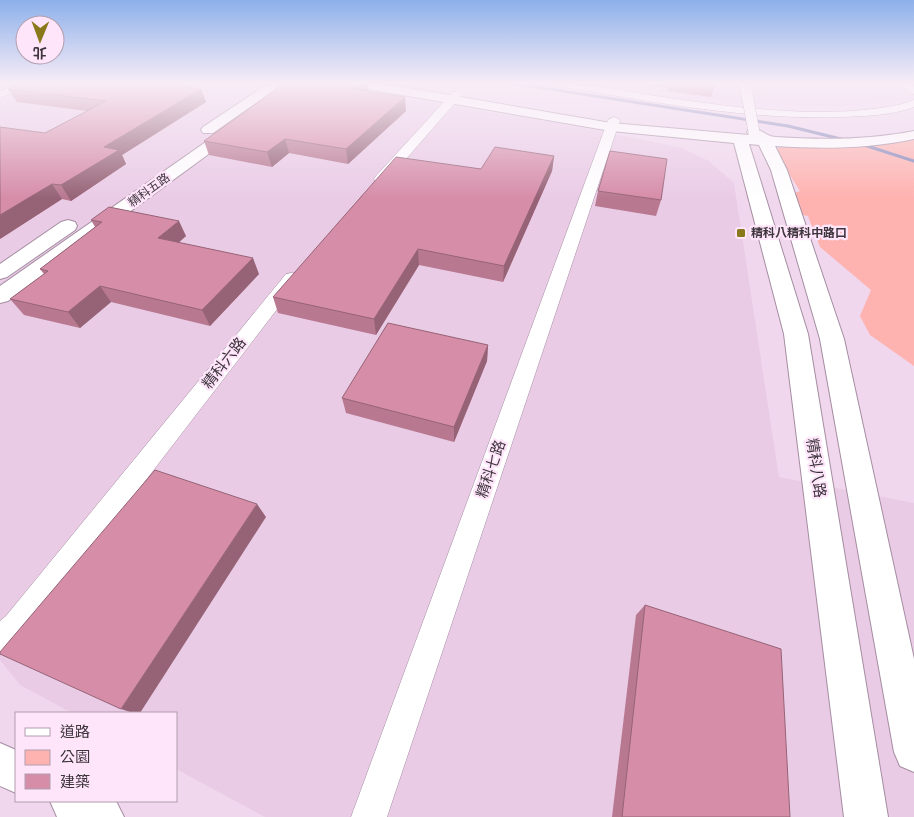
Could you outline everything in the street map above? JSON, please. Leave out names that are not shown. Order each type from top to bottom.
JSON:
[{"type":"street","name":"精科五路","points":[[142,175],[228,121]]},
{"type":"street","name":"精科五路","points":[[0,296],[236,121]]},
{"type":"street","points":[[365,196],[432,121]]},
{"type":"street","points":[[595,121],[821,144],[891,140],[914,135]]},
{"type":"street","name":"精科八路","points":[[751,121],[796,334],[866,817]]},
{"type":"street","name":"精科七路","points":[[369,817],[612,124]]},
{"type":"street","points":[[753,137],[838,134],[914,125]]},
{"type":"street","name":"精科八路","points":[[753,137],[779,170],[832,339],[914,752]]},
{"type":"street","points":[[0,273],[79,218]]},
{"type":"street","name":"精科六路","points":[[0,639],[16,626],[305,262]]},
{"type":"street","points":[[0,764],[15,772]]},
{"type":"street","points":[[73,802],[102,817]]},
{"type":"shaded area","points":[[0,121],[545,121],[581,127],[682,148],[709,161],[734,183],[779,477],[914,503],[914,817],[265,817],[178,770],[178,712],[70,712],[20,685],[0,660]]},
{"type":"green space","points":[[914,137],[914,366],[870,335],[860,316],[871,290],[820,247],[808,216],[788,212],[784,197],[800,191],[777,155],[778,148],[784,145]]},
{"type":"building","points":[[68,121],[147,121],[104,147],[119,150],[61,185],[52,184],[0,215],[0,127],[45,133]]},
{"type":"building","points":[[232,121],[378,121],[346,149],[285,139],[267,152],[204,141]]},
{"type":"building","points":[[495,147],[554,156],[504,266],[418,249],[374,319],[273,297],[396,157],[481,169]]},
{"type":"building","points":[[610,151],[667,159],[661,200],[598,191]]},
{"type":"building","points":[[109,207],[179,221],[158,238],[253,258],[202,310],[100,286],[68,312],[10,299],[48,271],[40,269],[102,222],[91,220]]},
{"type":"building","points":[[388,323],[488,345],[454,427],[342,398]]},
{"type":"building","points":[[155,470],[257,504],[121,709],[0,654],[0,652]]},
{"type":"building","points":[[645,605],[781,649],[790,817],[622,817]]},
{"type":"waterway","points":[[757,121],[788,126],[845,140]]},
{"type":"waterway","points":[[861,144],[914,161]]},
{"type":"place","name":"精科八精科中路口","points":[[741,233]]}]
